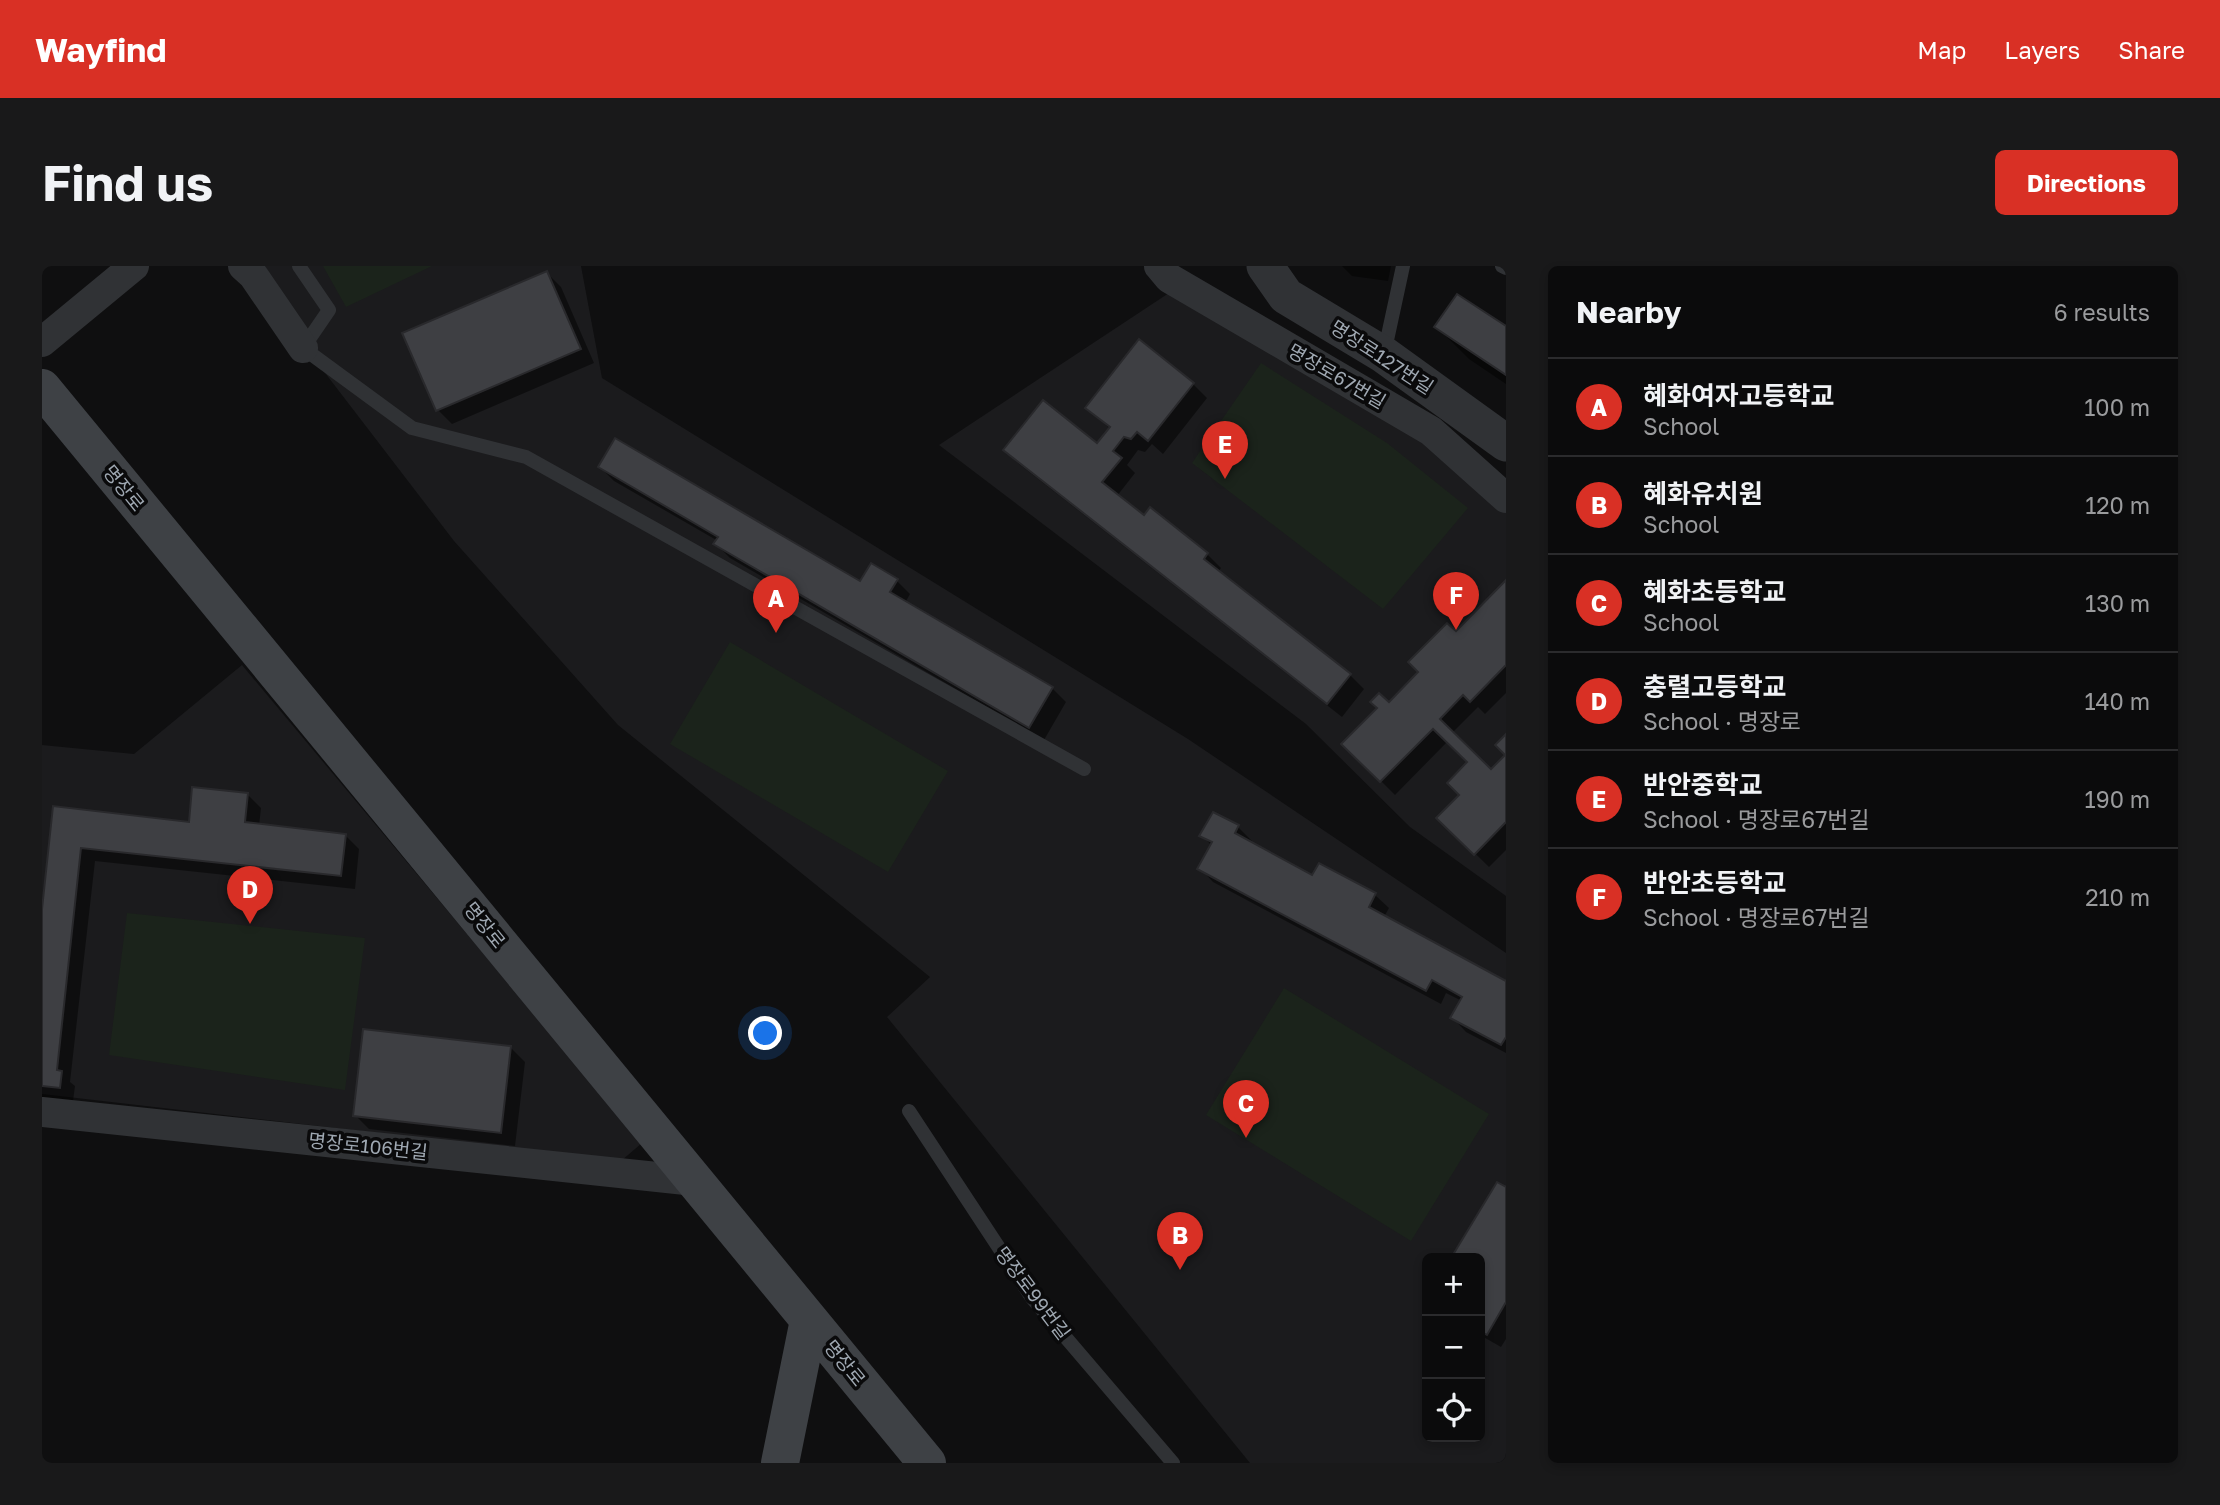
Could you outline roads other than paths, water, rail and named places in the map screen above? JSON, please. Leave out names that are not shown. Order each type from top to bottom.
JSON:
[{"type":"main road","name":"명장로","points":[[43,394],[927,1463]]},
{"type":"main road","points":[[780,1463],[809,1320]]},
{"type":"street","points":[[42,342],[134,266]]},
{"type":"street","points":[[243,266],[253,275],[303,348]]},
{"type":"street","name":"명장로67번길","points":[[1159,266],[1169,278],[1431,431],[1506,498]]},
{"type":"street","name":"명장로127번길","points":[[1265,266],[1286,296],[1384,355],[1506,443]]},
{"type":"street","name":"명장로106번길","points":[[42,1112],[695,1181]]},
{"type":"lane","points":[[299,266],[330,310],[303,348],[412,428],[526,457],[1084,769]]},
{"type":"lane","points":[[1384,355],[1403,266]]},
{"type":"lane","name":"명장로99번길","points":[[909,1111],[1032,1298],[1173,1463]]},
{"type":"place","name":"반안중학교","points":[[1225,479]]},
{"type":"place","name":"반안초등학교","points":[[1456,630]]},
{"type":"place","name":"혜화여자고등학교","points":[[776,633]]},
{"type":"place","name":"충렬고등학교","points":[[250,924]]},
{"type":"place","name":"혜화초등학교","points":[[1246,1138]]},
{"type":"place","name":"혜화유치원","points":[[1180,1270]]}]
